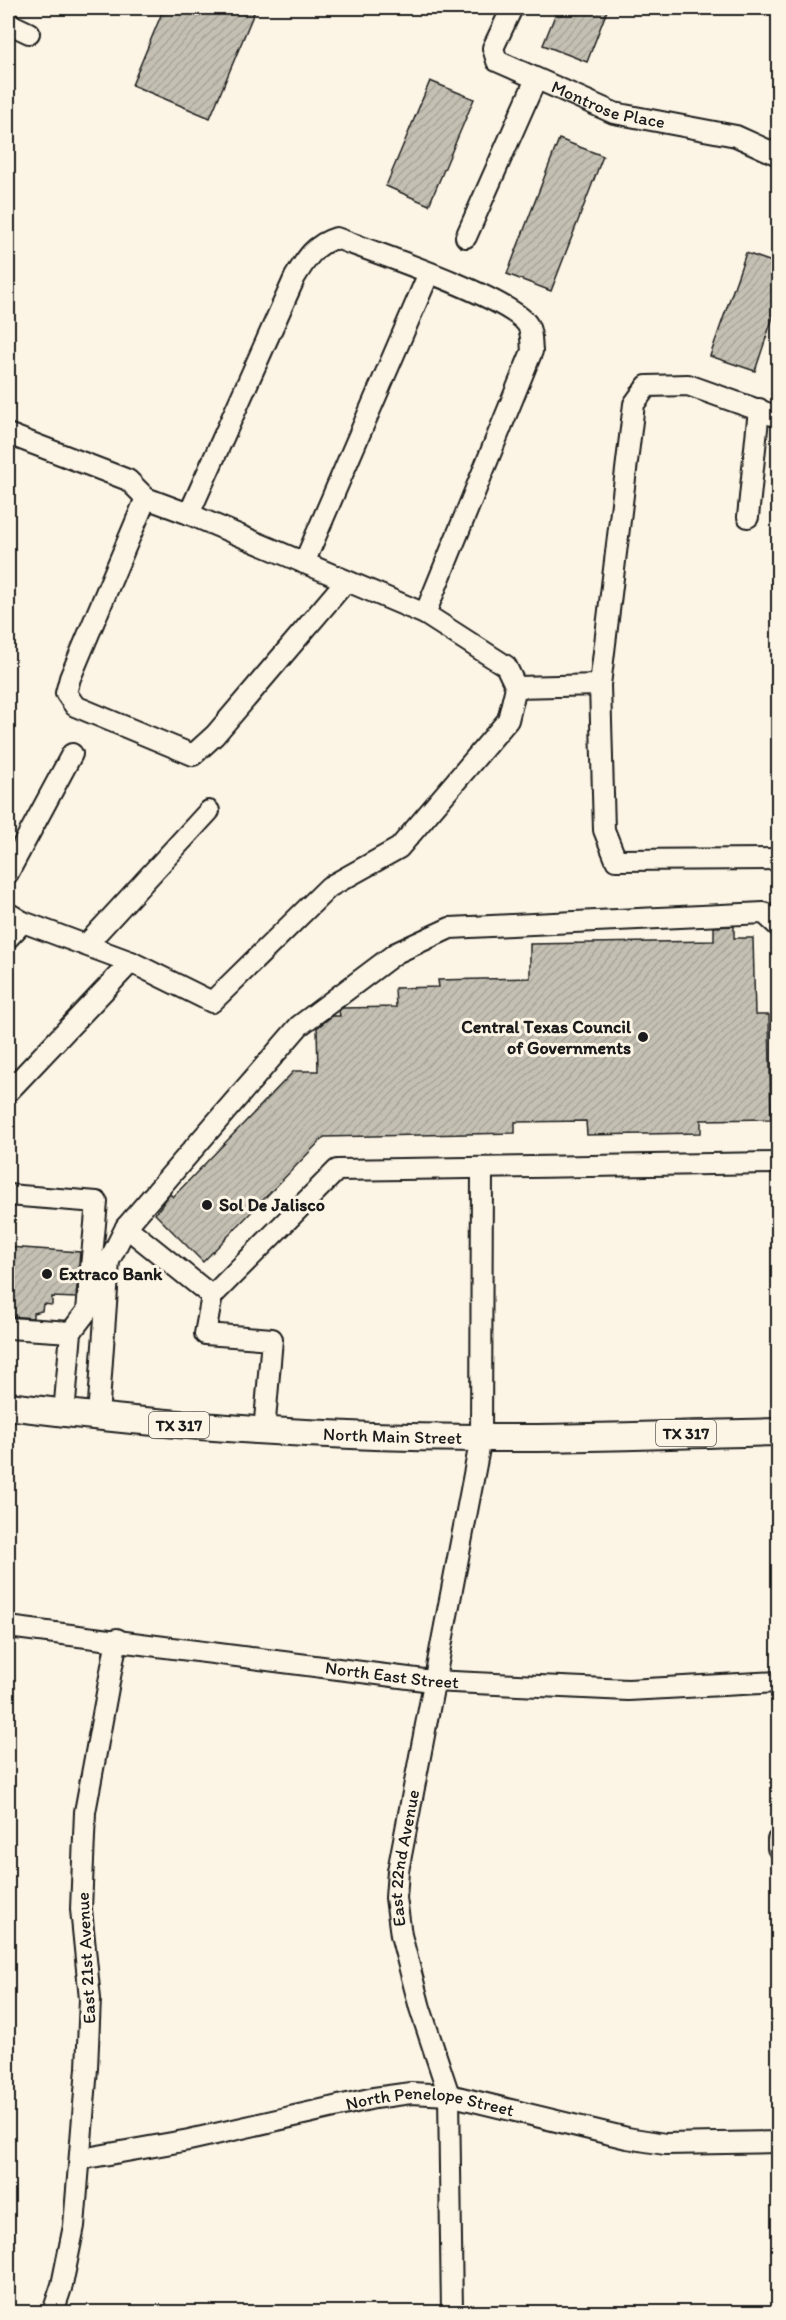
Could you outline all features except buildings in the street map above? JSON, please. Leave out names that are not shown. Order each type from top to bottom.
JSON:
[{"type":"main road","name":"North Main Street","points":[[8,1406],[64,1414],[264,1432],[481,1438],[778,1432]]},
{"type":"street","name":"Montrose Place","points":[[512,8],[493,48],[497,62],[614,113],[736,136],[778,155]]},
{"type":"street","points":[[8,23],[29,33]]},
{"type":"street","points":[[466,237],[536,79]]},
{"type":"street","points":[[189,514],[295,277],[310,253],[324,241],[336,238],[429,273],[515,311],[529,326],[532,351],[425,614]]},
{"type":"street","points":[[304,563],[429,273]]},
{"type":"street","points":[[778,417],[688,384],[646,386],[634,404],[600,685],[604,830],[616,860],[778,860]]},
{"type":"street","points":[[748,517],[759,409]]},
{"type":"street","points":[[8,435],[128,480],[146,498],[425,614],[506,666],[516,687],[508,720],[399,848],[329,886],[212,1002],[131,962],[15,917],[8,938]]},
{"type":"street","points":[[146,498],[66,693],[75,706],[85,711],[193,755],[215,735],[346,581]]},
{"type":"street","points":[[516,687],[600,685]]},
{"type":"street","points":[[8,873],[72,754]]},
{"type":"street","points":[[86,945],[209,811]]},
{"type":"street","points":[[98,1417],[109,1261],[126,1227],[299,1026],[396,953],[450,928],[764,913],[778,926]]},
{"type":"street","points":[[8,1092],[131,962]]},
{"type":"street","points":[[264,1432],[272,1339],[205,1334],[212,1296],[337,1170],[778,1163]]},
{"type":"street","name":"East 22nd Avenue","points":[[452,2313],[449,2095],[418,1998],[401,1935],[396,1898],[398,1871],[432,1681],[481,1438],[482,1169]]},
{"type":"street","points":[[8,1195],[97,1202],[87,1311],[71,1332],[64,1414]]},
{"type":"street","points":[[126,1227],[212,1296]]},
{"type":"street","points":[[8,1328],[71,1332]]},
{"type":"street","name":"North East Street","points":[[8,1627],[117,1639],[432,1681],[628,1690],[778,1682]]},
{"type":"street","name":"East 21st Avenue","points":[[54,2313],[74,2226],[81,2159],[90,1999],[81,1909],[85,1812],[117,1639]]},
{"type":"street","points":[[778,1840],[778,1848]]},
{"type":"street","name":"North Penelope Street","points":[[81,2159],[189,2140],[375,2098],[411,2093],[449,2095],[627,2138],[665,2144],[778,2142]]},
{"type":"place","name":"Central Texas Council of Governments","points":[[643,1037]]},
{"type":"place","name":"Sol De Jalisco","points":[[207,1205]]},
{"type":"place","name":"Extraco Bank","points":[[47,1274]]}]
